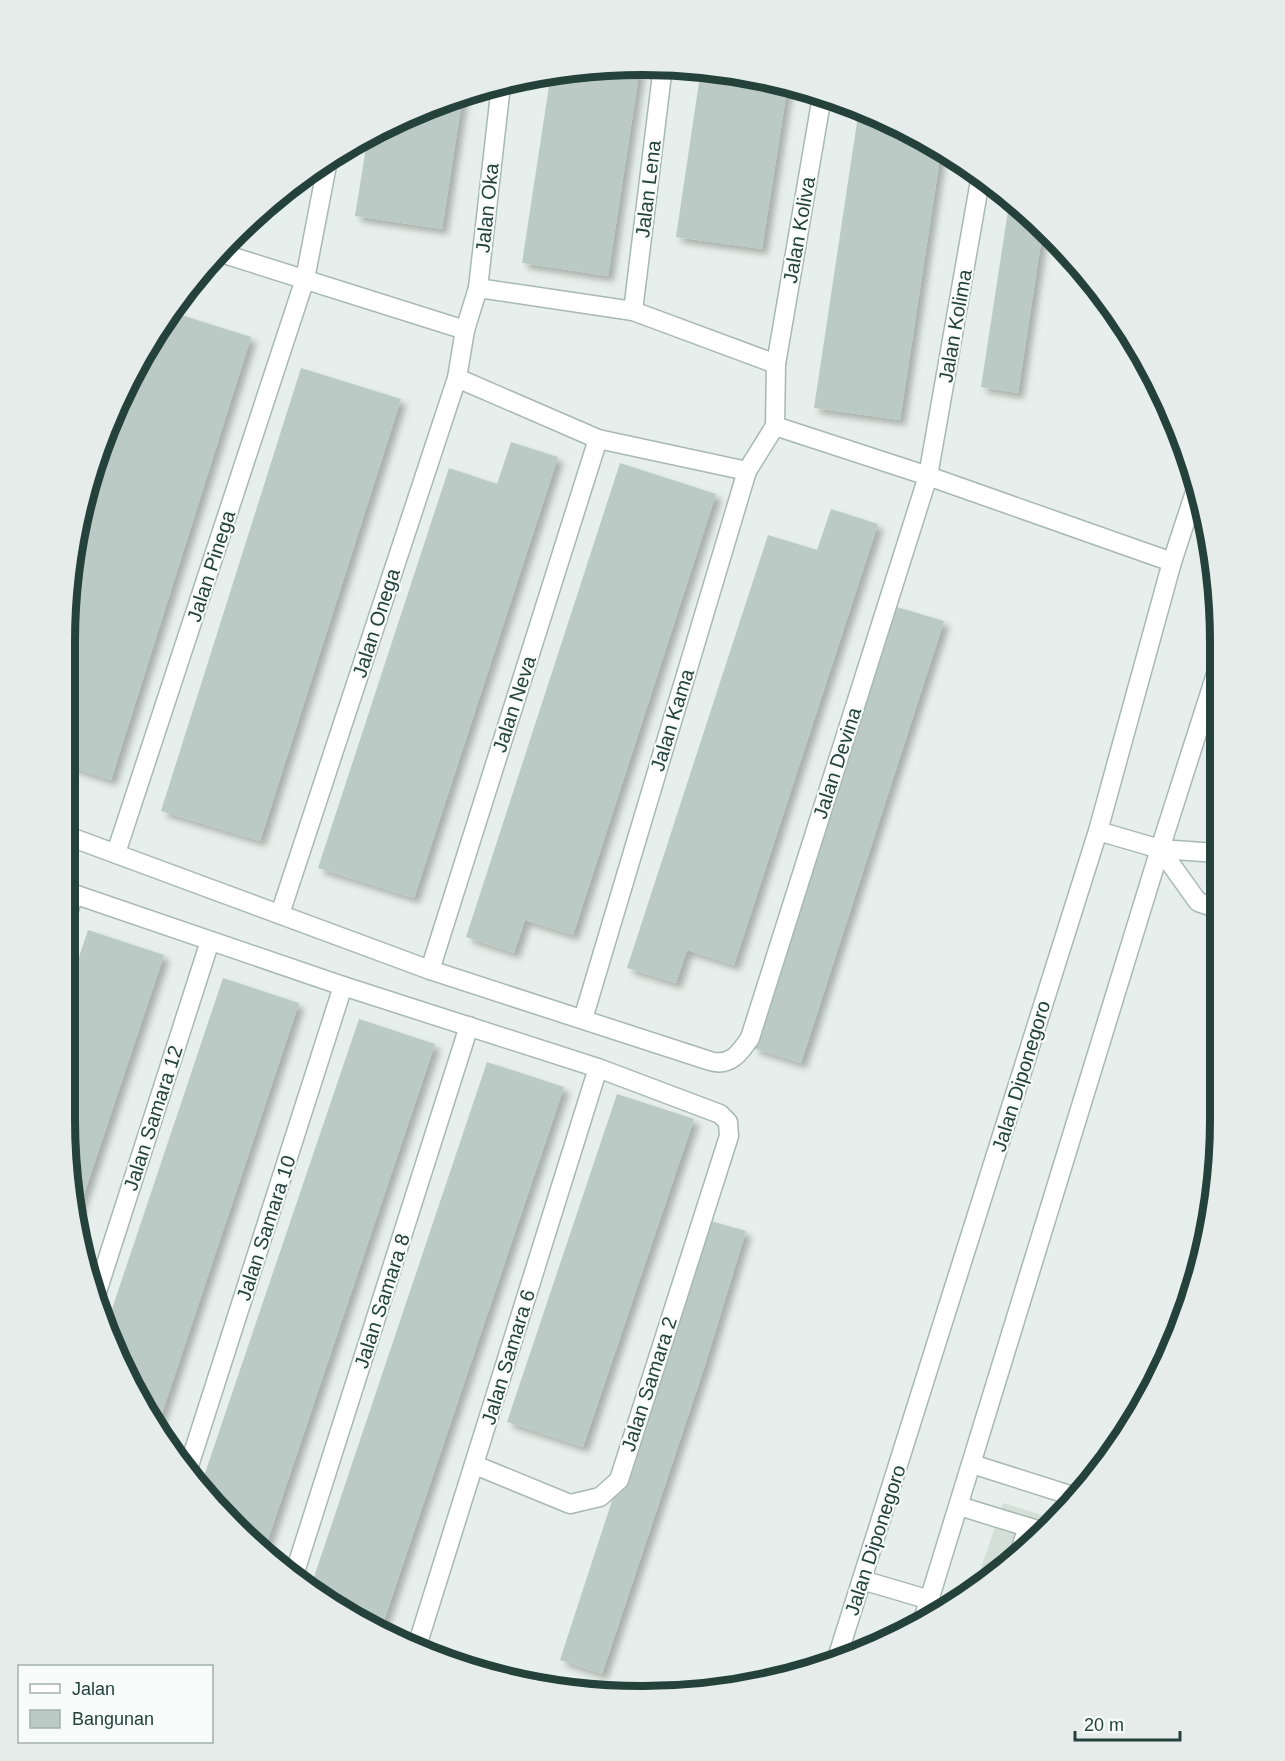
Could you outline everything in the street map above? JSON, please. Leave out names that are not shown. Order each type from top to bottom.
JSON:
[{"type":"street","name":"Jalan Lena","points":[[633,311],[662,76]]},
{"type":"street","name":"Jalan Oka","points":[[465,330],[478,288],[500,93]]},
{"type":"street","name":"Jalan Koliva","points":[[774,426],[776,364],[821,104]]},
{"type":"street","name":"Jalan Pinega","points":[[116,853],[305,279],[326,172]]},
{"type":"street","name":"Jalan Kolima","points":[[928,476],[979,186]]},
{"type":"street","points":[[228,255],[465,330]]},
{"type":"street","points":[[478,288],[633,311],[776,364]]},
{"type":"street","name":"Jalan Onega","points":[[280,914],[457,378],[465,330]]},
{"type":"street","points":[[457,378],[598,438],[747,471]]},
{"type":"street","points":[[774,426],[928,476],[1172,562]]},
{"type":"street","name":"Jalan Kama","points":[[583,1019],[747,471],[774,426]]},
{"type":"street","name":"Jalan Neva","points":[[430,970],[598,438]]},
{"type":"street","name":"Jalan Devina","points":[[583,1019],[720,1064],[727,1062],[743,1048],[750,1038],[928,476]]},
{"type":"street","name":"Jalan Diponegoro","points":[[839,1651],[1098,831],[1172,562],[1192,501]]},
{"type":"street","points":[[927,1610],[1210,693]]},
{"type":"street","points":[[1098,831],[1160,849],[1210,853]]},
{"type":"street","points":[[75,839],[430,970],[583,1019]]},
{"type":"street","points":[[1160,849],[1198,902],[1210,906]]},
{"type":"street","points":[[75,895],[343,986],[598,1068]]},
{"type":"street","name":"Jalan Samara 12","points":[[100,1284],[210,941]]},
{"type":"street","name":"Jalan Samara 10","points":[[190,1462],[343,986]]},
{"type":"street","name":"Jalan Samara 8","points":[[296,1568],[470,1026]]},
{"type":"street","name":"Jalan Samara 2","points":[[474,1465],[570,1504],[600,1497],[619,1480],[729,1136],[728,1122],[720,1113],[598,1068]]},
{"type":"street","name":"Jalan Samara 6","points":[[419,1640],[598,1068]]},
{"type":"street","points":[[972,1464],[1068,1494]]},
{"type":"street","points":[[959,1506],[1035,1529]]},
{"type":"street","points":[[862,1580],[930,1600]]},
{"type":"shaded area","points":[[1003,1503],[1047,1516],[1017,1545],[978,1576]]},
{"type":"building","points":[[639,75],[608,276],[522,263],[549,83],[605,76]]},
{"type":"building","points":[[700,78],[786,93],[762,249],[676,237]]},
{"type":"building","points":[[461,105],[442,229],[355,216],[366,147],[425,118]]},
{"type":"building","points":[[858,117],[940,160],[900,420],[814,408]]},
{"type":"building","points":[[1008,209],[1042,239],[1018,393],[981,387]]},
{"type":"building","points":[[180,314],[251,337],[111,780],[75,768],[75,642],[80,568],[94,496],[118,425],[151,359]]},
{"type":"building","points":[[301,368],[401,399],[260,841],[161,811]]},
{"type":"building","points":[[511,442],[558,457],[414,898],[318,868],[449,468],[497,484]]},
{"type":"building","points":[[620,463],[716,494],[573,935],[525,920],[514,953],[466,937]]},
{"type":"building","points":[[831,509],[878,524],[734,965],[687,950],[676,983],[627,968],[768,535],[817,550]]},
{"type":"building","points":[[897,607],[944,621],[801,1063],[753,1048]]},
{"type":"building","points":[[88,930],[164,955],[81,1202],[76,1156],[75,969]]},
{"type":"building","points":[[223,978],[299,1003],[161,1417],[134,1369],[110,1315]]},
{"type":"building","points":[[359,1019],[435,1044],[267,1544],[241,1520],[203,1478]]},
{"type":"building","points":[[487,1062],[564,1087],[383,1622],[359,1610],[313,1580]]},
{"type":"building","points":[[617,1094],[694,1119],[583,1447],[507,1422]]},
{"type":"building","points":[[704,1219],[746,1231],[704,1368],[602,1674],[560,1660]]}]
